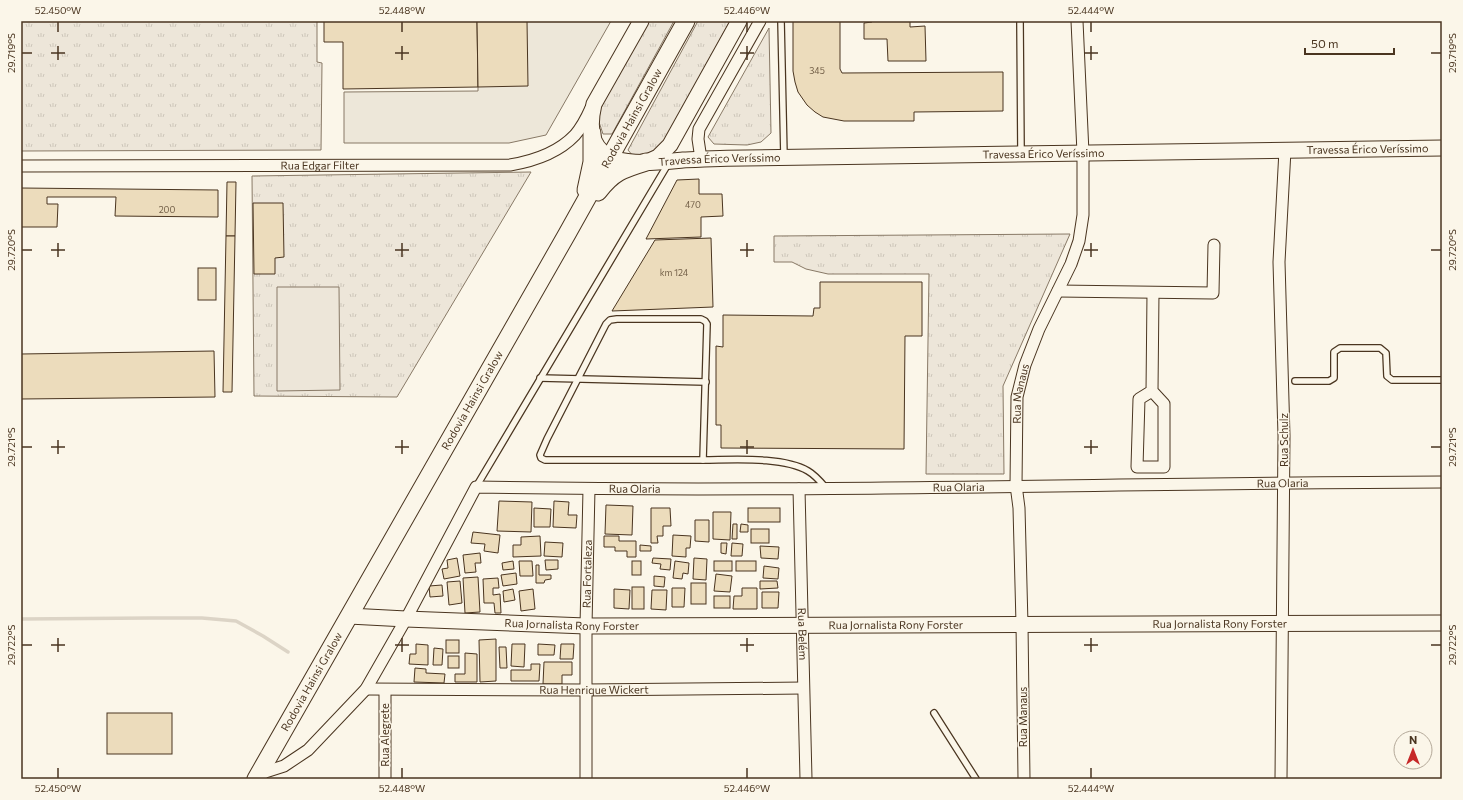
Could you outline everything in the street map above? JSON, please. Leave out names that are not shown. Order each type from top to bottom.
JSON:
[{"type":"main road","name":"Rodovia Hainsi Gralow","points":[[258,776],[567,234],[686,21]]},
{"type":"main road","points":[[567,234],[585,192],[589,178],[592,162],[592,133]]},
{"type":"main road","points":[[567,234],[607,180],[616,173],[646,162]]},
{"type":"street","points":[[610,158],[600,150],[592,133],[591,119],[594,104],[641,21]]},
{"type":"street","points":[[646,162],[658,157],[670,145],[739,21]]},
{"type":"street","points":[[701,159],[698,139],[699,129],[760,21]]},
{"type":"street","name":"Rua Manaus","points":[[1024,779],[1019,508],[1016,485],[1017,397],[1025,366],[1039,329],[1071,264],[1079,241],[1083,215],[1083,153],[1077,21]]},
{"type":"street","name":"Rua Edgar Filter","points":[[21,166],[510,165],[527,162],[544,156],[568,141],[576,134],[594,104]]},
{"type":"street","name":"Travessa Érico Veríssimo","points":[[610,158],[629,163],[669,162],[701,159],[1442,148]]},
{"type":"street","name":"Rua Schulz","points":[[1282,779],[1284,428],[1279,262],[1285,150]]},
{"type":"street","points":[[1058,291],[1213,293],[1214,245]]},
{"type":"street","points":[[1152,293],[1152,391],[1164,404],[1164,467],[1137,467],[1139,399],[1152,391]]},
{"type":"street","name":"Rua Olaria","points":[[476,487],[589,489],[799,489],[1283,482],[1442,482]]},
{"type":"street","points":[[258,776],[284,766],[308,750],[366,689],[406,619],[476,487]]},
{"type":"street","name":"Rua Fortaleza","points":[[586,779],[586,626],[589,489]]},
{"type":"street","name":"Rua Belém","points":[[799,489],[806,779]]},
{"type":"street","name":"Rua Jornalista Rony Forster","points":[[349,616],[586,626],[1442,623]]},
{"type":"street","name":"Rua Henrique Wickert","points":[[366,689],[586,690],[803,688]]},
{"type":"street","name":"Rua Alegrete","points":[[385,690],[385,779]]},
{"type":"lane","points":[[781,21],[784,158]]},
{"type":"lane","points":[[1020,21],[1021,154]]},
{"type":"lane","points":[[476,487],[669,162],[670,145]]},
{"type":"lane","points":[[703,460],[707,324],[705,320],[610,320],[606,324],[576,379],[546,439],[540,455],[541,458],[545,460],[770,461],[791,464],[808,471],[826,488]]},
{"type":"lane","points":[[1295,382],[1329,381],[1334,378],[1334,352],[1340,348],[1380,348],[1386,353],[1387,376],[1392,380],[1442,380]]},
{"type":"lane","points":[[540,378],[706,382]]},
{"type":"lane","points":[[934,713],[976,779]]},
{"type":"green space","points":[[21,21],[317,21],[317,62],[322,63],[321,150],[21,151]]},
{"type":"green space","points":[[648,21],[674,21],[612,134],[603,134],[599,122],[600,108]]},
{"type":"green space","points":[[698,21],[730,21],[661,147],[650,155],[633,156],[628,150]]},
{"type":"green space","points":[[769,28],[771,133],[761,142],[747,145],[714,144],[708,137]]},
{"type":"green space","points":[[531,172],[397,397],[254,396],[252,176]]},
{"type":"green space","points":[[1070,234],[1003,386],[1004,474],[926,474],[929,274],[828,274],[806,269],[792,262],[774,262],[774,236]]},
{"type":"green space","points":[[277,287],[339,287],[340,390],[277,391]]},
{"type":"shaded area","points":[[478,21],[611,21],[546,135],[509,143],[344,143],[344,92],[478,91]]},
{"type":"building","points":[[324,21],[477,21],[478,87],[343,89],[343,42],[324,42]]},
{"type":"building","points":[[477,21],[527,21],[528,86],[478,87]]},
{"type":"building","points":[[793,21],[840,21],[840,69],[842,73],[1003,72],[1003,111],[914,112],[914,121],[844,121],[823,117],[807,105],[798,92],[793,71]]},
{"type":"building","points":[[872,21],[910,21],[910,27],[925,26],[926,61],[888,61],[887,39],[864,39],[864,23]]},
{"type":"building","points":[[699,179],[699,194],[722,194],[723,216],[701,217],[701,237],[646,239],[677,180]]},
{"type":"building","points":[[227,182],[236,182],[235,236],[226,236]]},
{"type":"building","points":[[21,188],[218,190],[218,217],[115,216],[116,197],[47,197],[47,204],[58,204],[57,227],[21,227]]},
{"type":"building","points":[[253,203],[283,203],[284,257],[275,258],[275,274],[254,274]]},
{"type":"building","points":[[226,236],[235,236],[232,392],[223,392]]},
{"type":"building","points":[[711,238],[713,307],[612,311],[655,240]]},
{"type":"building","points":[[198,268],[216,268],[216,300],[198,300]]},
{"type":"building","points":[[820,282],[922,282],[922,336],[905,336],[904,449],[721,448],[721,425],[716,425],[716,346],[723,347],[723,315],[813,316],[814,308],[820,308]]},
{"type":"building","points":[[214,351],[215,397],[21,399],[21,354]]},
{"type":"building","points":[[499,501],[532,502],[531,532],[497,531]]},
{"type":"building","points":[[554,501],[569,502],[568,515],[577,515],[576,528],[553,527]]},
{"type":"building","points":[[606,505],[633,506],[632,535],[605,534]]},
{"type":"building","points":[[534,508],[551,509],[550,527],[534,527]]},
{"type":"building","points":[[651,508],[670,508],[671,526],[663,526],[663,536],[657,536],[658,543],[651,543]]},
{"type":"building","points":[[748,508],[780,508],[780,522],[748,522]]},
{"type":"building","points":[[713,512],[731,512],[730,540],[713,539]]},
{"type":"building","points":[[695,520],[709,520],[709,542],[695,541]]},
{"type":"building","points":[[733,524],[737,524],[737,539],[732,539]]},
{"type":"building","points":[[741,524],[748,525],[748,532],[740,532]]},
{"type":"building","points":[[751,529],[769,529],[769,543],[751,543]]},
{"type":"building","points":[[473,532],[500,535],[498,553],[484,551],[485,544],[471,543]]},
{"type":"building","points":[[673,535],[691,536],[690,548],[686,548],[686,557],[672,556]]},
{"type":"building","points":[[540,536],[541,556],[513,557],[513,545],[521,545],[521,537]]},
{"type":"building","points":[[604,536],[619,536],[619,541],[636,541],[636,557],[627,557],[627,551],[615,551],[615,547],[604,547]]},
{"type":"building","points":[[545,542],[563,543],[562,557],[544,556]]},
{"type":"building","points":[[721,543],[727,543],[726,554],[721,553]]},
{"type":"building","points":[[732,543],[743,544],[742,556],[731,556]]},
{"type":"building","points":[[640,545],[651,546],[651,551],[640,551]]},
{"type":"building","points":[[760,546],[779,547],[778,559],[761,558]]},
{"type":"building","points":[[480,553],[481,563],[475,563],[476,572],[465,573],[463,555]]},
{"type":"building","points":[[457,558],[460,576],[444,579],[442,569],[448,568],[447,560]]},
{"type":"building","points":[[653,558],[671,559],[670,570],[660,569],[661,564],[652,563]]},
{"type":"building","points":[[694,558],[707,559],[706,580],[693,579]]},
{"type":"building","points":[[545,560],[558,560],[558,569],[546,570]]},
{"type":"building","points":[[513,561],[514,569],[503,570],[502,563]]},
{"type":"building","points":[[519,561],[532,561],[533,576],[520,576]]},
{"type":"building","points":[[632,561],[641,561],[641,575],[632,575]]},
{"type":"building","points":[[675,561],[689,563],[688,574],[683,573],[682,579],[673,578]]},
{"type":"building","points":[[714,561],[732,561],[732,571],[714,571]]},
{"type":"building","points":[[736,561],[756,561],[756,571],[736,571]]},
{"type":"building","points":[[536,565],[539,565],[539,575],[551,575],[551,579],[545,580],[544,583],[536,583]]},
{"type":"building","points":[[764,566],[779,568],[778,579],[763,578]]},
{"type":"building","points":[[516,573],[517,584],[503,586],[501,575]]},
{"type":"building","points":[[716,574],[732,576],[730,592],[714,591]]},
{"type":"building","points":[[654,576],[665,577],[664,587],[654,586]]},
{"type":"building","points":[[478,577],[480,612],[465,613],[463,578]]},
{"type":"building","points":[[498,578],[499,588],[493,588],[493,595],[500,594],[501,613],[495,613],[494,603],[484,603],[483,579]]},
{"type":"building","points":[[460,581],[462,603],[449,605],[447,582]]},
{"type":"building","points":[[760,581],[777,581],[778,588],[760,589]]},
{"type":"building","points":[[691,583],[706,583],[706,604],[691,604]]},
{"type":"building","points":[[442,585],[443,596],[430,597],[429,586]]},
{"type":"building","points":[[632,587],[644,587],[644,609],[632,609]]},
{"type":"building","points":[[672,588],[685,588],[684,607],[672,607]]},
{"type":"building","points":[[742,588],[757,588],[757,609],[733,609],[734,596],[742,596]]},
{"type":"building","points":[[513,589],[515,600],[504,602],[503,591]]},
{"type":"building","points":[[533,589],[535,609],[521,611],[519,591]]},
{"type":"building","points":[[614,589],[630,590],[629,609],[614,608]]},
{"type":"building","points":[[652,590],[667,590],[666,610],[651,609]]},
{"type":"building","points":[[762,592],[779,592],[778,608],[762,608]]},
{"type":"building","points":[[714,596],[730,596],[730,608],[714,608]]},
{"type":"building","points":[[496,639],[496,681],[480,682],[479,640]]},
{"type":"building","points":[[446,640],[459,640],[459,653],[446,653]]},
{"type":"building","points":[[416,644],[428,645],[428,665],[409,664],[410,654],[416,654]]},
{"type":"building","points":[[512,644],[525,644],[524,667],[511,666]]},
{"type":"building","points":[[538,644],[555,645],[554,655],[538,655]]},
{"type":"building","points":[[561,644],[574,644],[573,659],[560,659]]},
{"type":"building","points":[[499,647],[506,647],[507,668],[500,668]]},
{"type":"building","points":[[434,648],[443,649],[442,665],[433,665]]},
{"type":"building","points":[[465,653],[477,654],[477,682],[455,682],[455,674],[465,674]]},
{"type":"building","points":[[448,656],[459,656],[459,668],[448,668]]},
{"type":"building","points":[[544,662],[572,662],[572,675],[562,675],[562,684],[543,684]]},
{"type":"building","points":[[531,664],[540,664],[539,681],[511,681],[511,670],[531,670]]},
{"type":"building","points":[[415,668],[426,669],[426,673],[445,674],[444,683],[414,682]]},
{"type":"building","points":[[107,713],[172,713],[172,754],[107,754]]},
{"type":"waterway","points":[[21,619],[202,618],[236,621],[288,652]]}]
